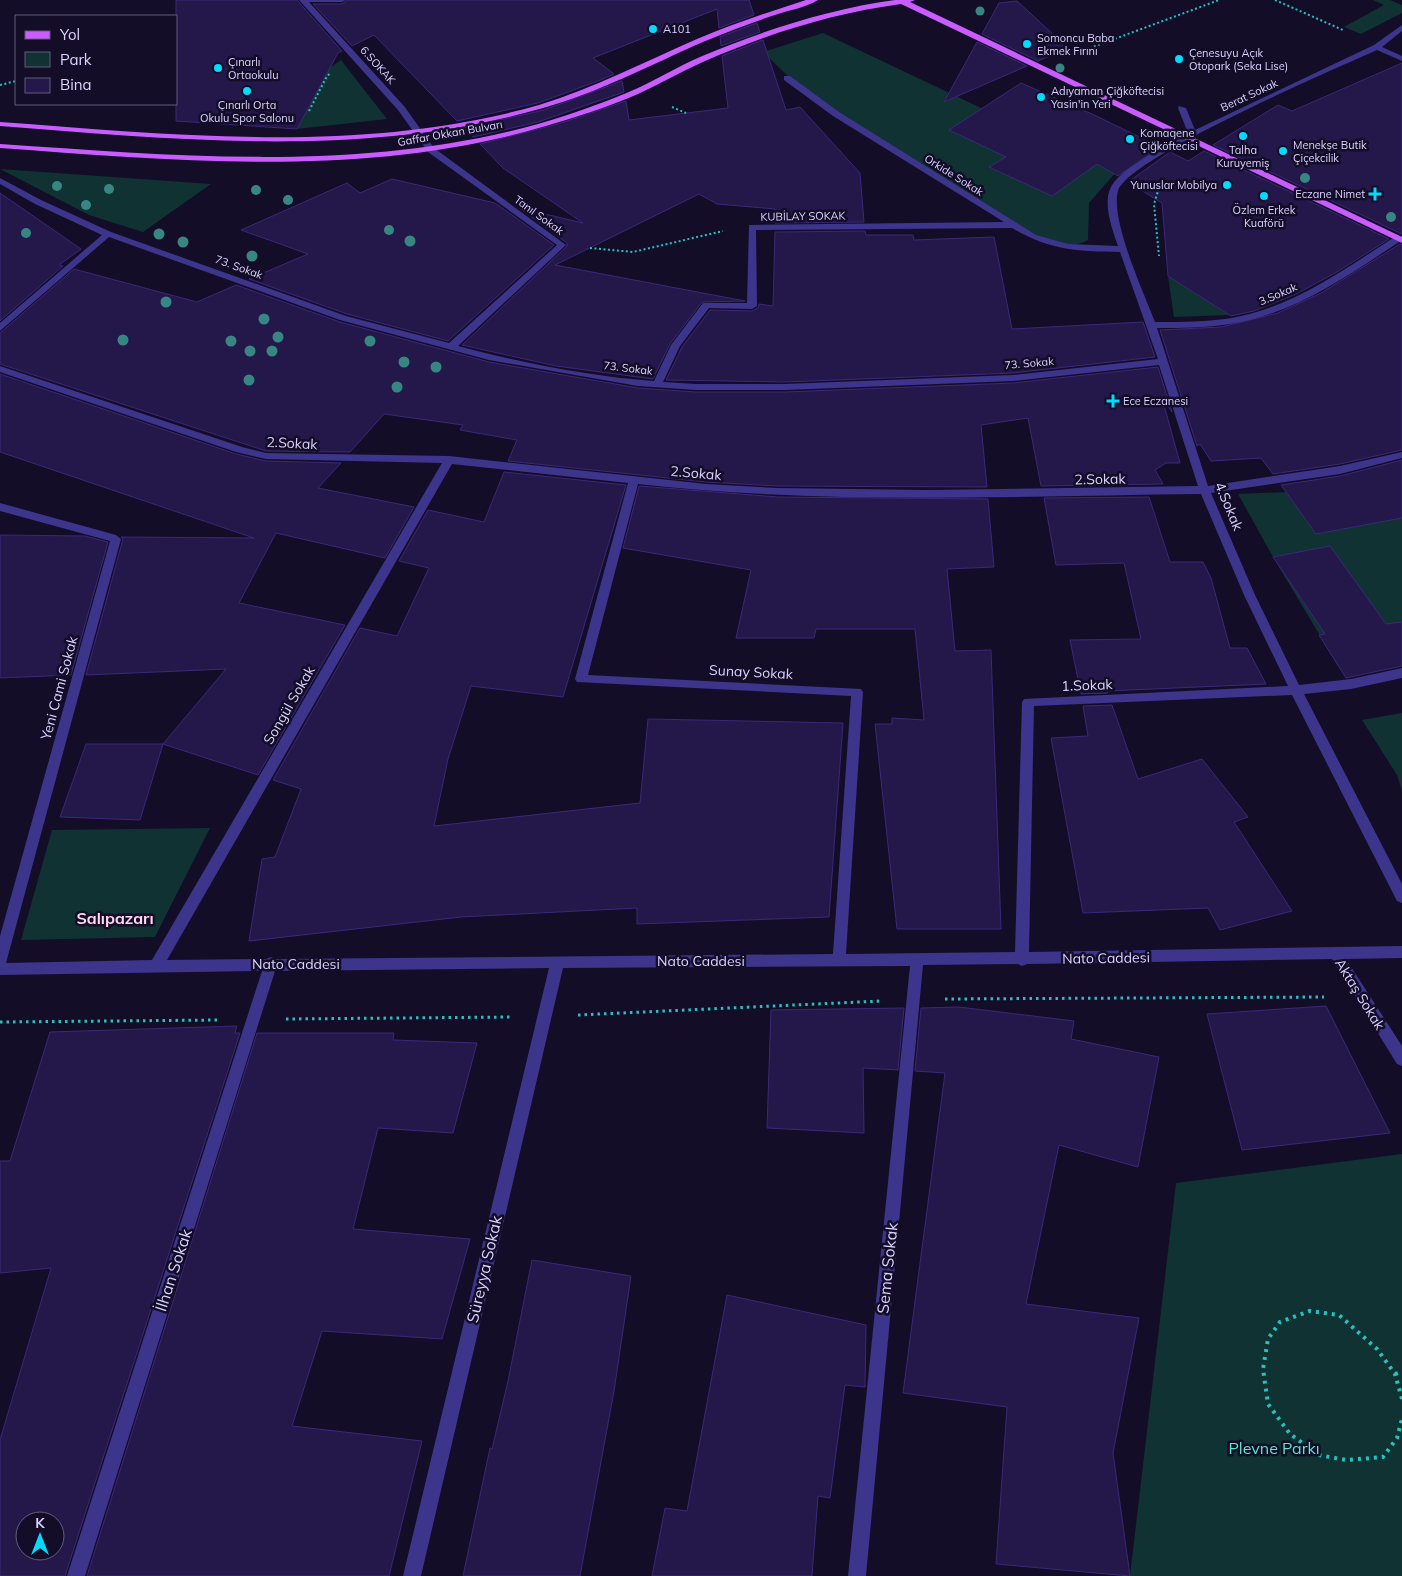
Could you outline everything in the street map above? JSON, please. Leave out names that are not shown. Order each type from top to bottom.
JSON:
[{"type":"main road","name":"Gaffar Okkan Bulvarı","points":[[0,124],[251,141],[358,139],[458,127],[542,106],[607,83],[701,40],[814,0]]},
{"type":"main road","points":[[901,0],[1036,66],[1188,135],[1400,239]]},
{"type":"main road","name":"Gaffar Okkan Bulvarı","points":[[0,146],[230,161],[366,158],[431,150],[487,140],[541,125],[633,93],[701,60],[801,23],[863,6],[910,0]]},
{"type":"street","name":"6.SOKAK","points":[[303,0],[401,108],[431,150]]},
{"type":"street","points":[[308,0],[342,0]]},
{"type":"street","name":"Berat Sokak","points":[[1188,135],[1377,47],[1402,27]]},
{"type":"street","points":[[1377,47],[1402,59]]},
{"type":"street","name":"Orkide Sokak","points":[[787,78],[836,114],[1033,238],[1056,246],[1079,250],[1124,249]]},
{"type":"street","points":[[1182,108],[1188,135]]},
{"type":"street","name":"4.Sokak","points":[[1188,135],[1129,172],[1114,187],[1112,200],[1124,249],[1164,362],[1204,490],[1296,690],[1402,897]]},
{"type":"street","name":"Tanıl Sokak","points":[[431,150],[562,245],[451,347]]},
{"type":"street","name":"73. Sokak","points":[[0,181],[38,202],[108,234],[342,318],[488,357],[570,372],[657,384],[696,387],[866,385],[1013,378],[1164,362]]},
{"type":"street","name":"KUBİLAY SOKAK","points":[[657,384],[676,345],[706,304],[752,306],[752,227],[1013,225]]},
{"type":"street","points":[[0,328],[108,234]]},
{"type":"street","name":"3.Sokak","points":[[1152,326],[1218,322],[1262,313],[1334,280],[1400,239]]},
{"type":"street","name":"2.Sokak","points":[[0,369],[240,450],[266,456],[449,460],[706,488],[847,494],[1015,494],[1204,490],[1340,470],[1402,455]]},
{"type":"street","name":"Songül Sokak","points":[[156,966],[449,460]]},
{"type":"street","name":"Sunay Sokak","points":[[634,480],[581,679],[857,692],[839,960]]},
{"type":"street","name":"Yeni Cami Sokak","points":[[0,507],[116,539],[0,961]]},
{"type":"street","name":"1.Sokak","points":[[1022,960],[1028,702],[1296,690],[1351,684],[1402,673]]},
{"type":"street","name":"Nato Caddesi","points":[[0,969],[271,964],[1022,960],[1402,952]]},
{"type":"street","name":"Aktaş Sokak","points":[[1335,953],[1402,1059]]},
{"type":"street","name":"Sema Sokak","points":[[857,1576],[917,960]]},
{"type":"street","name":"Süreyya Sokak","points":[[412,1576],[557,963]]},
{"type":"street","name":"İlhan Sokak","points":[[76,1576],[271,964]]},
{"type":"path","points":[[1036,66],[1087,50],[1220,0]]},
{"type":"path","points":[[1275,0],[1348,32]]},
{"type":"path","points":[[306,118],[327,76],[345,65],[358,60]]},
{"type":"path","points":[[0,85],[15,81]]},
{"type":"path","points":[[1159,258],[1154,204],[1160,186]]},
{"type":"path","points":[[562,245],[633,252],[652,250],[711,233],[752,227]]},
{"type":"path","points":[[0,1022],[544,1017],[913,999],[1362,997]]},
{"type":"path","points":[[1402,1399],[1395,1374],[1377,1349],[1339,1315],[1310,1311],[1280,1322],[1268,1339],[1263,1369],[1268,1404],[1290,1434],[1320,1455],[1346,1460],[1383,1457],[1398,1438],[1402,1419]]},
{"type":"path","points":[[1395,1374],[1402,1372]]},
{"type":"green space","points":[[1373,0],[1390,0],[1402,5],[1402,13],[1361,34],[1344,27],[1384,5]]},
{"type":"green space","points":[[823,33],[1116,172],[1089,203],[1088,240],[1068,245],[1036,236],[838,113],[790,78],[763,52]]},
{"type":"green space","points":[[341,60],[387,119],[297,129],[324,72]]},
{"type":"green space","points":[[0,169],[211,184],[143,232],[89,215]]},
{"type":"green space","points":[[1168,276],[1229,315],[1174,317]]},
{"type":"green space","points":[[1361,479],[1402,485],[1402,659],[1340,669],[1238,494],[1286,492]]},
{"type":"green space","points":[[1402,713],[1402,791],[1397,775],[1362,720]]},
{"type":"green space","points":[[210,828],[155,937],[21,940],[52,830]]},
{"type":"green space","name":"Plevne Parkı","points":[[1402,1154],[1402,1576],[1130,1576],[1176,1183]]},
{"type":"building","points":[[176,0],[297,0],[342,51],[338,53],[297,129],[176,121],[176,105],[178,105],[178,15],[176,15]]},
{"type":"building","points":[[348,0],[749,0],[754,15],[719,28],[717,9],[593,58],[614,74],[598,81],[538,103],[457,121],[374,35],[352,46],[313,4],[342,4]]},
{"type":"building","points":[[1017,1],[1068,48],[1038,61],[982,34],[999,3]]},
{"type":"building","points":[[757,23],[760,32],[721,46],[720,37]]},
{"type":"building","points":[[763,40],[786,110],[800,107],[860,173],[864,222],[775,223],[775,209],[717,204],[699,194],[555,265],[745,301],[702,302],[670,344],[653,379],[556,366],[462,345],[567,246],[567,243],[519,208],[583,223],[503,168],[480,144],[558,124],[626,101],[629,120],[728,108],[722,56]]},
{"type":"building","points":[[977,42],[1027,66],[944,102]]},
{"type":"building","points":[[1402,63],[1402,234],[1213,145],[1278,105],[1292,111]]},
{"type":"building","points":[[622,81],[624,92],[538,122],[473,137],[464,128],[544,110]]},
{"type":"building","points":[[1021,83],[1092,114],[1160,147],[1118,176],[1097,164],[1052,196],[989,167],[1006,157],[949,130]]},
{"type":"building","points":[[1204,151],[1389,239],[1337,272],[1296,294],[1254,311],[1231,316],[1168,276],[1162,203],[1128,182],[1170,152],[1188,161]]},
{"type":"building","points":[[392,179],[495,203],[554,245],[448,341],[347,314],[249,279],[308,254],[241,230],[347,183],[360,193]]},
{"type":"building","points":[[0,193],[81,249],[59,265],[63,266],[0,321]]},
{"type":"building","points":[[865,231],[866,235],[913,235],[914,240],[994,237],[1012,329],[1143,322],[1155,357],[1013,373],[785,382],[666,380],[682,347],[710,310],[752,311],[758,308],[759,304],[773,306],[775,232]]},
{"type":"building","points":[[1400,244],[1402,245],[1402,450],[1340,464],[1273,474],[1261,458],[1211,461],[1200,444],[1197,446],[1160,330],[1221,327],[1278,313],[1321,293]]},
{"type":"building","points":[[74,269],[197,302],[236,285],[340,322],[489,362],[638,388],[696,392],[785,392],[1013,383],[1158,367],[1172,412],[1162,398],[1180,463],[1166,463],[1155,470],[1163,484],[1041,486],[1028,418],[981,425],[987,487],[777,486],[706,482],[508,461],[517,440],[460,430],[463,425],[384,414],[350,452],[266,451],[0,364],[0,333]]},
{"type":"building","points":[[0,374],[236,454],[266,461],[341,463],[318,488],[414,507],[385,558],[276,533],[239,603],[345,625],[258,775],[163,744],[226,669],[86,675],[123,539],[121,537],[254,538],[0,452]]},
{"type":"building","points":[[1402,460],[1402,518],[1316,534],[1281,485],[1340,476]]},
{"type":"building","points":[[504,472],[626,485],[563,697],[471,686],[448,759],[434,826],[640,803],[648,719],[843,723],[829,917],[637,924],[637,908],[461,917],[249,941],[262,859],[275,857],[301,789],[273,780],[360,628],[397,636],[429,568],[399,561],[428,510],[484,522]]},
{"type":"building","points":[[639,486],[778,497],[988,499],[994,567],[947,569],[955,651],[991,650],[1001,929],[897,929],[875,724],[892,724],[892,718],[924,720],[915,629],[816,629],[814,638],[736,638],[751,570],[623,548]]},
{"type":"building","points":[[1149,497],[1170,562],[1203,562],[1211,578],[1230,648],[1247,648],[1266,684],[1107,691],[1108,693],[1081,694],[1070,640],[1141,639],[1124,563],[1056,565],[1044,498]]},
{"type":"building","points":[[0,535],[85,536],[108,542],[71,675],[0,678]]},
{"type":"building","points":[[1330,546],[1386,624],[1402,622],[1402,666],[1346,678],[1319,635],[1325,634],[1273,557]]},
{"type":"building","points":[[1112,705],[1138,779],[1202,759],[1248,817],[1234,822],[1292,911],[1220,930],[1208,908],[1083,913],[1051,738],[1088,736],[1083,706]]},
{"type":"building","points":[[86,744],[163,744],[140,820],[60,817]]},
{"type":"building","points":[[1326,1006],[1390,1133],[1242,1150],[1207,1014]]},
{"type":"building","points":[[959,1007],[1074,1021],[1071,1039],[1159,1057],[1138,1167],[1059,1145],[1026,1304],[1139,1318],[1113,1453],[1130,1576],[996,1564],[1007,1407],[903,1393],[945,1073],[915,1071],[921,1008]]},
{"type":"building","points":[[904,1008],[898,1070],[863,1068],[864,1133],[767,1128],[771,1010]]},
{"type":"building","points":[[237,1026],[235,1033],[240,1033],[65,1576],[0,1576],[0,1440],[51,1268],[0,1273],[0,1161],[10,1161],[50,1032]]},
{"type":"building","points":[[257,1033],[394,1033],[393,1040],[477,1043],[453,1133],[378,1128],[353,1229],[470,1239],[442,1339],[322,1331],[292,1426],[422,1441],[389,1576],[87,1576]]},
{"type":"building","points":[[532,1260],[631,1276],[614,1391],[580,1576],[463,1576],[490,1448],[492,1449],[508,1381]]},
{"type":"building","points":[[727,1295],[866,1325],[865,1387],[845,1385],[830,1498],[818,1496],[812,1576],[652,1576],[665,1508],[687,1511]]},
{"type":"place","name":"A101","points":[[653,29]]},
{"type":"place","name":"Somoncu Baba Ekmek Fırını","points":[[1027,44]]},
{"type":"place","name":"Çenesuyu Açık Otopark (Seka Lise)","points":[[1179,59]]},
{"type":"place","name":"Çınarlı Ortaokulu","points":[[218,68]]},
{"type":"place","name":"Çınarlı Orta Okulu Spor Salonu","points":[[247,91]]},
{"type":"place","name":"Adıyaman Çiğköftecisi Yasin'in Yeri","points":[[1041,97]]},
{"type":"place","name":"Talha Kuruyemiş","points":[[1243,136]]},
{"type":"place","name":"Komagene Çiğköftecisi","points":[[1130,139]]},
{"type":"place","name":"Menekşe Butik Çiçekcilik","points":[[1283,151]]},
{"type":"place","name":"Yunuslar Mobilya","points":[[1227,185]]},
{"type":"place","name":"Eczane Nimet","points":[[1375,194]]},
{"type":"place","name":"Özlem Erkek Kuaförü","points":[[1264,196]]},
{"type":"place","name":"Ece Eczanesi","points":[[1113,401]]},
{"type":"district","name":"Salıpazarı","points":[[115,918]]}]
